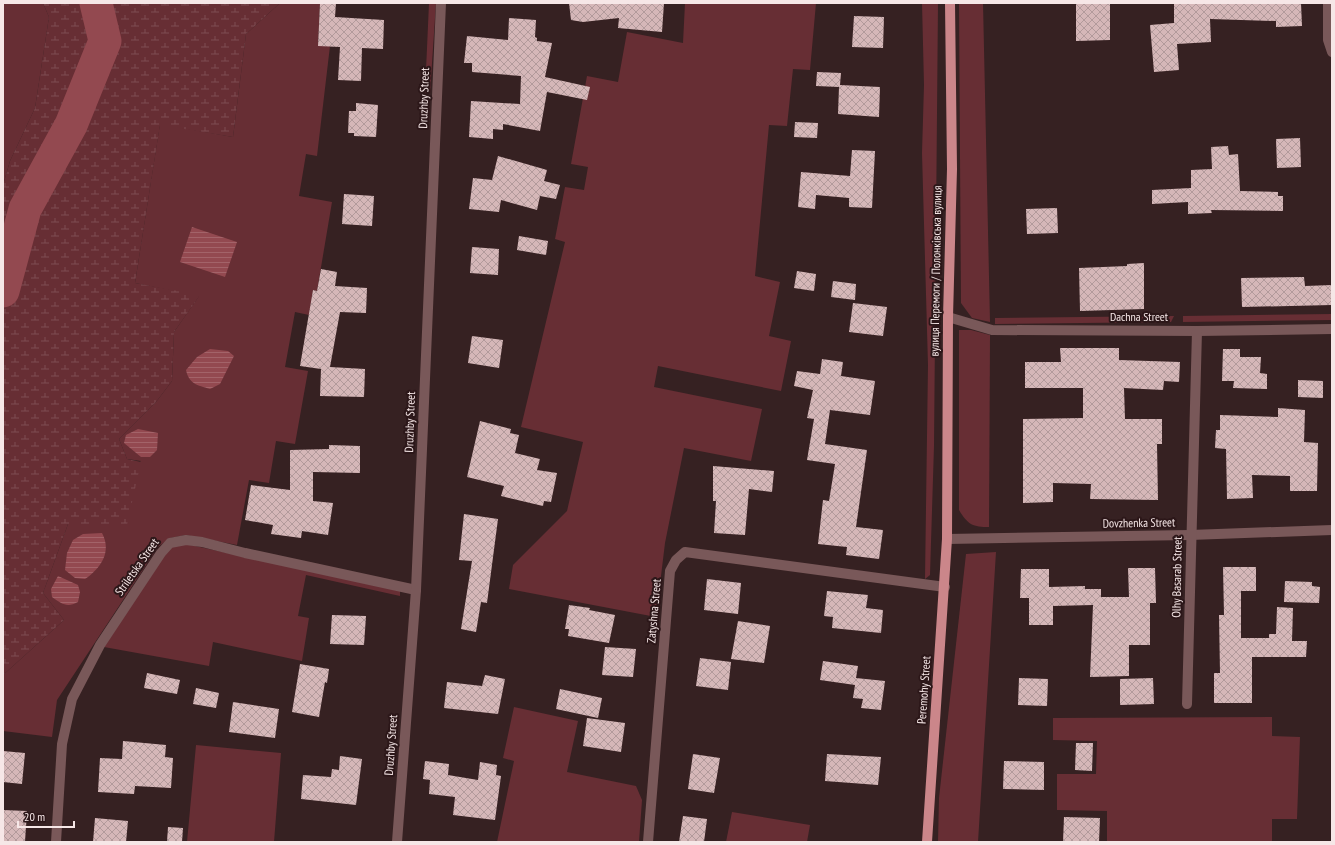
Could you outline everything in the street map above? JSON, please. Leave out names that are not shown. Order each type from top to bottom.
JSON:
[{"type":"main road","name":"вулиця Перемоги / Полонківська вулиця","points":[[947,539],[948,317],[952,169],[950,3]]},
{"type":"main road","name":"Peremohy Street","points":[[927,842],[928,797],[945,587],[947,539]]},
{"type":"street","name":"Druzhby Street","points":[[397,842],[416,590],[441,3]]},
{"type":"street","points":[[1328,3],[1328,40],[1332,52]]},
{"type":"street","name":"Dachna Street","points":[[948,317],[992,330],[1197,331],[1332,329]]},
{"type":"street","name":"Olhy Basarab Street","points":[[1187,704],[1190,535],[1197,331]]},
{"type":"street","name":"Dovzhenka Street","points":[[947,539],[1190,535],[1332,530]]},
{"type":"street","name":"Striletska Street","points":[[56,842],[62,744],[72,699],[100,645],[161,553],[170,543],[186,540],[202,542],[245,553],[416,590]]},
{"type":"street","name":"Zatyshna Street","points":[[648,842],[670,571],[676,560],[686,552],[945,587]]},
{"type":"green space","points":[[3,3],[43,3],[49,17],[35,108],[10,161],[3,185]]},
{"type":"green space","points":[[43,3],[280,3],[246,34],[233,137],[160,125],[135,283],[200,295],[174,332],[172,381],[156,402],[119,439],[127,459],[141,462],[127,525],[68,524],[43,593],[64,620],[3,675],[3,185],[10,161],[35,108],[49,17]]},
{"type":"green space","points":[[280,3],[320,3],[318,46],[330,46],[317,156],[306,154],[299,196],[332,202],[317,291],[313,290],[309,315],[295,312],[285,367],[308,371],[295,444],[276,441],[269,483],[249,480],[237,545],[186,535],[170,538],[158,547],[57,700],[52,737],[3,731],[3,675],[64,620],[43,593],[68,524],[141,461],[127,459],[119,439],[156,402],[172,381],[174,332],[199,296],[135,283],[160,124],[233,137],[246,34]]},
{"type":"green space","points":[[429,3],[436,3],[430,93],[425,93]]},
{"type":"green space","points":[[685,3],[816,3],[810,70],[793,69],[787,126],[769,125],[755,276],[780,282],[769,336],[791,341],[781,391],[658,366],[654,387],[762,409],[751,461],[684,448],[665,543],[656,617],[509,589],[513,565],[567,511],[583,442],[521,427],[565,242],[555,239],[565,187],[584,190],[588,167],[571,164],[587,76],[618,82],[627,32],[683,43]]},
{"type":"green space","points":[[922,3],[938,3],[934,446],[930,575],[925,579],[928,365],[922,153],[924,85]]},
{"type":"green space","points":[[959,3],[983,3],[990,322],[972,318],[961,303]]},
{"type":"green space","points":[[1332,314],[1332,320],[1183,322],[1183,316]]},
{"type":"green space","points":[[1174,316],[1171,322],[995,324],[995,318]]},
{"type":"green space","points":[[959,330],[971,330],[990,335],[989,527],[975,526],[971,524],[965,519],[959,510]]},
{"type":"green space","points":[[186,544],[400,591],[400,596],[306,575],[298,616],[309,618],[302,661],[213,642],[209,666],[104,647],[164,556],[172,547]]},
{"type":"green space","points":[[996,552],[978,842],[938,842],[939,798],[966,554]]},
{"type":"green space","points":[[514,707],[578,721],[567,772],[636,786],[642,800],[639,842],[497,842],[514,761],[503,758]]},
{"type":"green space","points":[[1272,717],[1272,736],[1300,737],[1297,819],[1272,819],[1272,842],[1107,842],[1107,811],[1057,810],[1057,774],[1096,774],[1097,741],[1053,740],[1053,718]]},
{"type":"green space","points":[[196,745],[281,753],[274,842],[187,842]]},
{"type":"green space","points":[[732,812],[810,825],[807,842],[726,842]]},
{"type":"shaded area","points":[[192,227],[237,242],[225,277],[180,262]]},
{"type":"shaded area","points":[[210,349],[228,351],[234,356],[220,384],[210,389],[197,385],[191,381],[186,370],[197,357]]},
{"type":"shaded area","points":[[138,429],[158,433],[157,450],[150,457],[141,457],[124,443],[126,435]]},
{"type":"shaded area","points":[[102,533],[106,547],[100,565],[85,579],[75,578],[65,570],[67,553],[73,540],[83,534]]},
{"type":"shaded area","points":[[58,576],[78,585],[80,592],[78,602],[68,605],[59,602],[52,597],[51,589]]},
{"type":"building","points":[[320,3],[336,3],[335,17],[384,20],[383,49],[362,48],[361,81],[338,80],[340,47],[318,46]]},
{"type":"building","points":[[569,3],[664,3],[662,32],[618,28],[619,18],[583,22],[571,20]]},
{"type":"building","points":[[1076,3],[1110,3],[1110,40],[1076,41]]},
{"type":"building","points":[[1174,3],[1301,3],[1302,26],[1276,27],[1276,21],[1210,19],[1211,42],[1177,44],[1179,70],[1154,72],[1150,25],[1174,23]]},
{"type":"building","points":[[854,16],[884,17],[883,48],[852,47]]},
{"type":"building","points":[[509,18],[536,20],[535,37],[537,38],[537,41],[552,43],[545,77],[590,87],[587,100],[547,92],[540,131],[503,124],[503,130],[493,129],[493,139],[469,137],[471,101],[520,104],[521,76],[472,72],[472,63],[464,63],[467,36],[508,40]]},
{"type":"building","points":[[817,72],[841,73],[840,85],[880,87],[879,117],[838,114],[839,87],[816,86]]},
{"type":"building","points":[[356,103],[378,105],[376,137],[354,136],[354,133],[348,133],[349,111],[356,111]]},
{"type":"building","points":[[795,122],[818,123],[817,138],[794,137]]},
{"type":"building","points":[[1300,138],[1301,167],[1277,168],[1276,139]]},
{"type":"building","points":[[1228,146],[1229,155],[1238,154],[1240,191],[1278,192],[1278,196],[1283,196],[1283,211],[1211,210],[1212,213],[1188,214],[1188,202],[1152,204],[1152,190],[1191,188],[1191,170],[1212,169],[1211,147]]},
{"type":"building","points":[[852,150],[875,151],[872,208],[849,207],[849,198],[816,195],[815,209],[798,207],[801,172],[850,176]]},
{"type":"building","points":[[498,156],[547,170],[544,181],[560,185],[556,199],[540,196],[537,210],[501,200],[499,212],[469,209],[473,178],[492,180]]},
{"type":"building","points":[[344,194],[374,196],[372,226],[342,224]]},
{"type":"building","points":[[1057,208],[1058,233],[1027,234],[1026,209]]},
{"type":"building","points":[[519,236],[548,241],[546,255],[517,250]]},
{"type":"building","points":[[472,247],[499,249],[498,275],[470,273]]},
{"type":"building","points":[[1144,263],[1144,309],[1080,311],[1079,268],[1127,266],[1127,264]]},
{"type":"building","points":[[321,269],[337,272],[335,286],[367,288],[366,313],[340,312],[330,367],[365,369],[364,397],[320,396],[321,369],[300,366],[313,290],[317,291]]},
{"type":"building","points":[[797,271],[816,274],[814,291],[794,288]]},
{"type":"building","points":[[1304,277],[1305,286],[1332,285],[1332,305],[1242,307],[1241,278]]},
{"type":"building","points":[[833,281],[856,284],[855,300],[831,297]]},
{"type":"building","points":[[853,303],[887,307],[883,336],[849,332]]},
{"type":"building","points":[[472,336],[503,340],[499,368],[468,363]]},
{"type":"building","points":[[1060,348],[1119,348],[1119,360],[1180,362],[1179,382],[1164,381],[1163,390],[1124,388],[1125,419],[1162,419],[1162,444],[1157,444],[1158,500],[1090,499],[1091,484],[1053,483],[1053,502],[1023,503],[1023,419],[1083,418],[1083,388],[1025,388],[1025,362],[1061,362]]},
{"type":"building","points":[[1223,349],[1240,349],[1240,357],[1261,357],[1260,373],[1267,374],[1267,389],[1233,388],[1234,381],[1222,381]]},
{"type":"building","points":[[822,359],[843,362],[841,376],[875,381],[870,415],[830,410],[825,444],[867,450],[856,527],[883,530],[879,559],[846,555],[847,547],[818,544],[823,500],[829,501],[835,464],[807,460],[814,419],[807,418],[813,390],[794,386],[797,371],[820,374]]},
{"type":"building","points":[[1298,380],[1323,381],[1323,398],[1298,397]]},
{"type":"building","points":[[1278,408],[1305,410],[1304,442],[1318,443],[1317,491],[1290,491],[1290,476],[1252,475],[1253,498],[1227,499],[1226,449],[1215,448],[1216,430],[1220,430],[1220,415],[1278,417]]},
{"type":"building","points":[[480,421],[511,429],[510,433],[519,435],[515,453],[540,459],[537,470],[557,473],[551,502],[544,501],[543,506],[501,496],[504,486],[467,477]]},
{"type":"building","points":[[329,445],[360,446],[360,473],[313,472],[313,501],[333,503],[328,535],[302,531],[301,538],[271,534],[273,525],[245,520],[251,485],[290,490],[290,450],[329,449]]},
{"type":"building","points":[[713,466],[774,471],[772,492],[749,489],[745,535],[714,533],[716,501],[713,501]]},
{"type":"building","points":[[464,514],[498,519],[487,603],[481,602],[476,632],[461,629],[472,561],[459,560]]},
{"type":"building","points":[[1223,567],[1256,567],[1256,591],[1241,591],[1241,638],[1269,638],[1269,634],[1276,634],[1277,607],[1293,608],[1292,641],[1307,641],[1306,657],[1252,657],[1252,703],[1214,703],[1214,673],[1220,673],[1219,615],[1224,615]]},
{"type":"building","points":[[1128,568],[1155,568],[1156,603],[1150,603],[1150,645],[1129,645],[1129,676],[1090,677],[1093,605],[1053,606],[1053,625],[1029,625],[1029,598],[1020,598],[1021,569],[1049,569],[1049,587],[1085,586],[1085,589],[1101,589],[1101,597],[1129,597]]},
{"type":"building","points":[[707,579],[741,583],[738,614],[704,610]]},
{"type":"building","points":[[1285,581],[1312,582],[1312,586],[1320,587],[1319,603],[1284,602]]},
{"type":"building","points":[[827,591],[868,595],[866,608],[883,610],[881,633],[832,628],[833,617],[824,616]]},
{"type":"building","points":[[569,605],[590,608],[589,610],[615,615],[609,643],[568,636],[569,629],[565,629]]},
{"type":"building","points":[[332,615],[366,616],[364,645],[330,644]]},
{"type":"building","points":[[738,621],[770,626],[764,663],[731,659]]},
{"type":"building","points":[[605,647],[636,649],[633,677],[602,675]]},
{"type":"building","points":[[700,658],[731,662],[728,690],[696,686]]},
{"type":"building","points":[[823,661],[858,666],[856,678],[885,681],[881,710],[861,708],[863,699],[853,698],[855,685],[820,680]]},
{"type":"building","points":[[300,664],[329,669],[327,683],[325,682],[319,717],[292,712]]},
{"type":"building","points":[[147,673],[180,680],[177,694],[144,688]]},
{"type":"building","points":[[485,675],[505,679],[498,714],[444,708],[447,682],[482,686]]},
{"type":"building","points":[[1019,678],[1048,679],[1047,706],[1018,705]]},
{"type":"building","points":[[1153,678],[1154,704],[1120,705],[1120,679]]},
{"type":"building","points":[[196,688],[219,693],[216,708],[193,704]]},
{"type":"building","points":[[560,689],[602,698],[598,718],[556,709]]},
{"type":"building","points":[[233,702],[279,709],[275,738],[229,732]]},
{"type":"building","points":[[587,718],[625,723],[621,752],[583,746]]},
{"type":"building","points":[[123,741],[166,745],[165,757],[173,758],[171,788],[135,786],[134,794],[98,792],[100,758],[122,759]]},
{"type":"building","points":[[1076,743],[1093,743],[1092,771],[1075,770]]},
{"type":"building","points":[[3,751],[25,753],[22,784],[3,782]]},
{"type":"building","points":[[693,754],[720,758],[714,793],[688,789]]},
{"type":"building","points":[[827,754],[881,757],[878,785],[825,781]]},
{"type":"building","points":[[340,756],[362,759],[356,805],[301,799],[303,775],[331,777],[332,769],[339,770]]},
{"type":"building","points":[[425,761],[449,764],[448,775],[478,780],[480,762],[497,765],[496,775],[501,776],[495,820],[453,815],[455,797],[429,794],[430,780],[423,779]]},
{"type":"building","points":[[1004,761],[1044,762],[1044,790],[1003,789]]},
{"type":"building","points":[[3,810],[27,811],[25,842],[3,841]]},
{"type":"building","points":[[683,816],[707,819],[704,842],[679,842]]},
{"type":"building","points":[[1064,817],[1100,818],[1099,842],[1063,842]]},
{"type":"building","points":[[95,818],[128,821],[126,842],[93,842]]},
{"type":"building","points":[[168,827],[183,828],[182,842],[167,842]]},
{"type":"waterway","points":[[3,291],[25,209],[71,125],[105,41],[96,3]]}]
